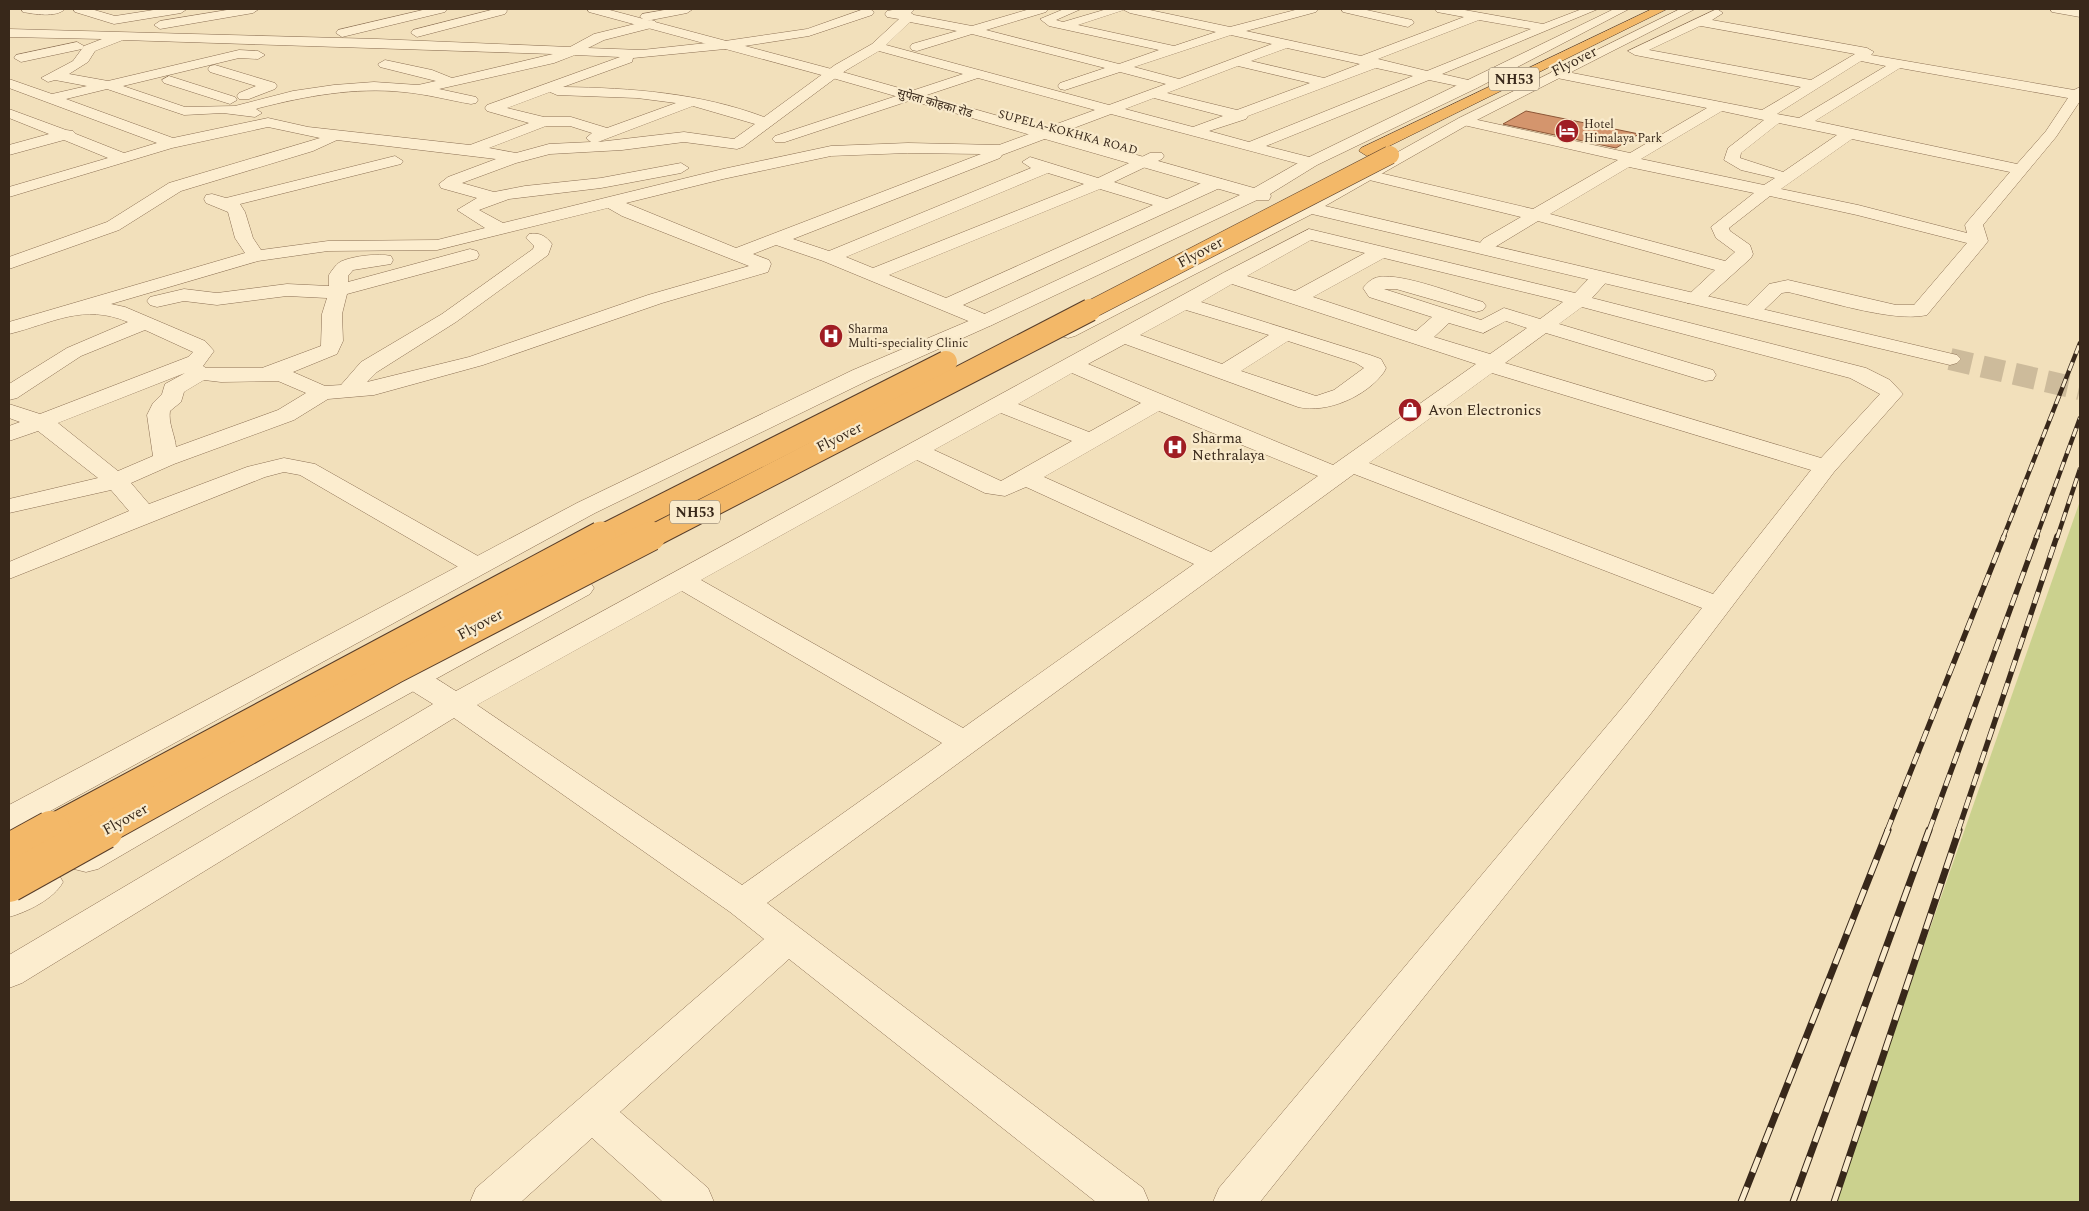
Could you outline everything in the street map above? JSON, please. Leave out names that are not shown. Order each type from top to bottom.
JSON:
[{"type":"highway","name":"Flyover","points":[[9,853],[390,646],[785,441],[1424,122],[1661,9]]},
{"type":"highway","name":"Flyover","points":[[9,883],[396,668],[595,563],[1340,179],[1680,9]]},
{"type":"street","points":[[27,9],[38,11],[59,9]]},
{"type":"street","points":[[80,9],[114,20],[181,9]]},
{"type":"street","points":[[21,58],[83,48],[104,40],[233,10],[253,9]]},
{"type":"street","points":[[307,42],[441,9]]},
{"type":"street","name":"सुपेला कोहका रोड","points":[[592,9],[648,20],[725,45],[837,71],[919,94],[1042,135],[1149,159],[1216,183],[1272,194]]},
{"type":"street","points":[[614,9],[648,20],[742,42],[837,71]]},
{"type":"street","points":[[416,90],[521,67],[572,52],[599,37],[687,9]]},
{"type":"street","points":[[887,40],[916,38],[971,23],[1042,9]]},
{"type":"street","points":[[1075,9],[1046,19],[1064,26],[1198,55]]},
{"type":"street","points":[[1064,26],[1119,9]]},
{"type":"street","points":[[1130,9],[1148,13],[1175,15],[1197,24],[1472,85]]},
{"type":"street","points":[[1065,86],[1231,31],[1312,9]]},
{"type":"street","points":[[1347,9],[1408,23]]},
{"type":"street","points":[[1441,9],[1572,35]]},
{"type":"street","points":[[1250,147],[1592,9]]},
{"type":"street","points":[[9,820],[586,508],[861,375],[1272,194],[1311,162],[1527,58],[1572,35],[1616,9]]},
{"type":"street","points":[[9,904],[214,787],[801,468],[1315,205],[1464,121],[1557,74],[1695,15],[1724,9]]},
{"type":"street","points":[[2056,9],[2080,13]]},
{"type":"street","points":[[840,10],[905,12],[926,19],[948,18],[971,23],[1032,47],[1179,83]]},
{"type":"street","points":[[384,43],[501,11]]},
{"type":"street","points":[[9,32],[122,42],[384,43],[642,54],[725,45],[809,32],[868,12]]},
{"type":"street","points":[[887,40],[909,16],[905,12]]},
{"type":"street","points":[[1255,12],[1281,17]]},
{"type":"street","points":[[1004,54],[1148,13]]},
{"type":"street","points":[[1040,72],[1065,55],[1119,37],[1175,15]]},
{"type":"street","points":[[1812,85],[1635,51],[1695,15],[1863,54],[1898,64],[2079,91]]},
{"type":"street","points":[[1196,131],[1325,83],[1370,61],[1478,16]]},
{"type":"street","points":[[916,38],[948,18]]},
{"type":"street","points":[[502,230],[466,210],[497,198],[527,190],[596,184],[696,163],[737,144],[837,71],[887,40],[926,19]]},
{"type":"street","points":[[1061,69],[1197,24]]},
{"type":"street","points":[[9,42],[41,35],[83,48]]},
{"type":"street","points":[[1117,84],[1254,36]]},
{"type":"street","points":[[916,38],[984,66],[1110,109],[1131,109],[1178,100],[1204,91]]},
{"type":"street","points":[[887,40],[984,66],[1040,72],[1065,86],[1096,91],[1131,109],[1196,131],[1311,162]]},
{"type":"street","points":[[277,55],[330,42]]},
{"type":"street","points":[[1131,109],[1150,94],[1288,43]]},
{"type":"street","points":[[9,93],[55,76],[85,58],[83,48]]},
{"type":"street","points":[[1240,78],[1320,50]]},
{"type":"street","points":[[1487,51],[1527,58]]},
{"type":"street","points":[[10,112],[50,97],[182,67],[244,54],[268,57],[124,90]]},
{"type":"street","points":[[642,54],[492,108],[544,122],[571,121],[609,140],[696,163],[705,172],[723,174]]},
{"type":"street","points":[[1788,176],[1747,167],[1732,160],[1734,151],[1769,117],[1812,85],[1863,54],[2079,91]]},
{"type":"street","points":[[156,59],[182,67]]},
{"type":"street","points":[[1236,62],[1325,83],[1382,93]]},
{"type":"street","points":[[384,64],[427,73],[451,82]]},
{"type":"street","points":[[1800,124],[1898,64]]},
{"type":"street","points":[[497,198],[447,184],[489,166],[549,149],[567,148],[609,140],[684,136],[737,144],[780,139],[919,94],[984,66]]},
{"type":"street","points":[[383,86],[357,76],[403,67]]},
{"type":"street","points":[[215,69],[270,86],[231,107]]},
{"type":"street","points":[[1557,74],[1720,106],[2022,170]]},
{"type":"street","points":[[55,76],[108,85],[169,107],[201,111]]},
{"type":"street","points":[[169,80],[231,107],[252,111],[268,122],[308,132],[471,150],[516,158]]},
{"type":"street","points":[[9,83],[175,143]]},
{"type":"street","points":[[137,130],[201,111],[294,96],[383,86],[471,100]]},
{"type":"street","points":[[539,91],[617,92],[743,113],[767,123]]},
{"type":"street","points":[[1979,241],[1974,225],[2051,134],[2079,91]]},
{"type":"street","name":"SUPELA-KOKHKA ROAD","points":[[919,94],[1059,130],[1149,159],[1272,194]]},
{"type":"street","points":[[1150,94],[1292,129]]},
{"type":"street","points":[[609,140],[649,117],[692,103]]},
{"type":"street","points":[[1489,243],[1720,106]]},
{"type":"street","points":[[736,254],[1110,109]]},
{"type":"street","points":[[10,112],[123,158]]},
{"type":"street","points":[[649,117],[684,136]]},
{"type":"street","points":[[1464,121],[1858,210],[1979,241]]},
{"type":"street","points":[[9,150],[114,122]]},
{"type":"street","points":[[9,192],[175,143],[268,122]]},
{"type":"street","points":[[471,150],[544,122]]},
{"type":"street","points":[[1699,296],[1744,254],[1744,249],[1722,234],[1720,227],[1768,190],[1849,134]]},
{"type":"street","points":[[9,263],[113,226],[169,190],[188,182],[307,148],[328,140],[333,135]]},
{"type":"street","points":[[780,139],[809,142],[832,151]]},
{"type":"street","points":[[9,162],[80,142]]},
{"type":"street","points":[[71,156],[98,148]]},
{"type":"street","points":[[118,311],[184,295],[217,299],[287,290],[320,293],[340,290],[536,238],[723,174],[832,151],[908,148],[1001,152],[1170,205]]},
{"type":"street","points":[[872,275],[1100,183],[1149,159]]},
{"type":"street","points":[[225,203],[395,161]]},
{"type":"street","points":[[261,162],[318,179]]},
{"type":"street","points":[[489,166],[516,176],[538,189]]},
{"type":"street","points":[[34,167],[62,176]]},
{"type":"street","points":[[830,257],[1047,167]]},
{"type":"street","points":[[1368,175],[1535,215],[1730,268]]},
{"type":"street","points":[[945,306],[1216,183]]},
{"type":"street","points":[[169,190],[225,203],[236,210],[243,238],[249,243],[256,256]]},
{"type":"street","points":[[1272,194],[1315,205],[1601,277],[1699,296],[1757,306],[1952,355],[1699,296],[1489,243],[1315,205]]},
{"type":"street","points":[[9,328],[256,256],[328,246],[417,247],[454,242],[502,230],[621,208],[762,264],[761,268],[655,298],[476,361],[374,388],[322,393],[286,415],[166,459],[116,481],[9,506]]},
{"type":"street","points":[[9,973],[455,704],[1309,234],[1579,300],[1858,373],[1882,385],[1892,394],[1826,467],[1638,709],[1234,1202]]},
{"type":"street","points":[[347,391],[369,367],[442,323],[542,251],[543,244],[536,238]]},
{"type":"street","points":[[776,239],[830,257],[985,321]]},
{"type":"street","points":[[1757,306],[1776,288],[1788,286],[1896,311],[1920,311],[1979,241]]},
{"type":"street","points":[[264,374],[314,358],[330,350],[334,336],[332,316],[340,290],[338,275],[344,266],[404,255],[417,247]]},
{"type":"street","points":[[1296,298],[1383,251]]},
{"type":"street","points":[[1230,277],[1491,363],[1826,467]]},
{"type":"street","points":[[742,903],[1579,300],[1601,277]]},
{"type":"street","points":[[1504,314],[1484,327],[1382,296],[1372,288],[1380,282],[1397,283],[1504,314],[1705,374]]},
{"type":"street","points":[[1123,336],[1306,402],[1319,404],[1332,400],[1375,368],[1363,359],[1286,334],[1176,307],[1131,299]]},
{"type":"street","points":[[81,308],[118,311],[202,348],[198,368],[173,389],[173,397],[162,404],[158,412],[158,421],[163,433],[162,446],[166,459]]},
{"type":"street","points":[[1419,339],[1446,314]]},
{"type":"street","points":[[9,393],[74,352],[146,322]]},
{"type":"street","points":[[1224,372],[1286,334]]},
{"type":"street","points":[[1071,365],[1158,402],[1718,606]]},
{"type":"street","points":[[9,434],[198,368],[288,378],[322,393]]},
{"type":"street","points":[[915,450],[994,488],[1005,489],[1158,402]]},
{"type":"street","points":[[999,404],[1090,441]]},
{"type":"street","points":[[9,411],[50,428],[116,481],[145,514]]},
{"type":"street","points":[[9,571],[145,514],[263,470],[284,465],[307,469],[476,566]]},
{"type":"street","points":[[1026,478],[1213,564]]},
{"type":"street","points":[[681,579],[965,742]]},
{"type":"street","points":[[414,679],[455,704],[742,903],[1128,1202]]},
{"type":"street","points":[[491,1202],[788,939]]},
{"type":"street","points":[[592,1113],[693,1202]]},
{"type":"green space","points":[[2080,501],[2080,1202],[1835,1202],[1841,1182]]},
{"type":"building","name":"Hotel Himalaya Park","points":[[1526,111],[1639,134],[1616,148],[1503,124]]},
{"type":"tunnel","points":[[1950,359],[2080,389]]},
{"type":"railway","points":[[2003,538],[2080,343]]},
{"type":"railway","points":[[2036,538],[2080,418]]},
{"type":"railway","points":[[2057,538],[2080,469]]},
{"type":"railway","points":[[1887,831],[2004,536]]},
{"type":"railway","points":[[1929,831],[2037,536]]},
{"type":"railway","points":[[1958,831],[2057,536]]},
{"type":"railway","points":[[1741,1202],[1888,830]]},
{"type":"railway","points":[[1793,1202],[1929,830]]},
{"type":"railway","points":[[1834,1202],[1959,830]]},
{"type":"place","name":"Hotel Himalaya Park","points":[[1567,131]]},
{"type":"place","name":"Sharma Multi-speciality Clinic","points":[[831,336]]},
{"type":"place","name":"Avon Electronics","points":[[1410,410]]},
{"type":"place","name":"Sharma Nethralaya","points":[[1175,447]]}]
